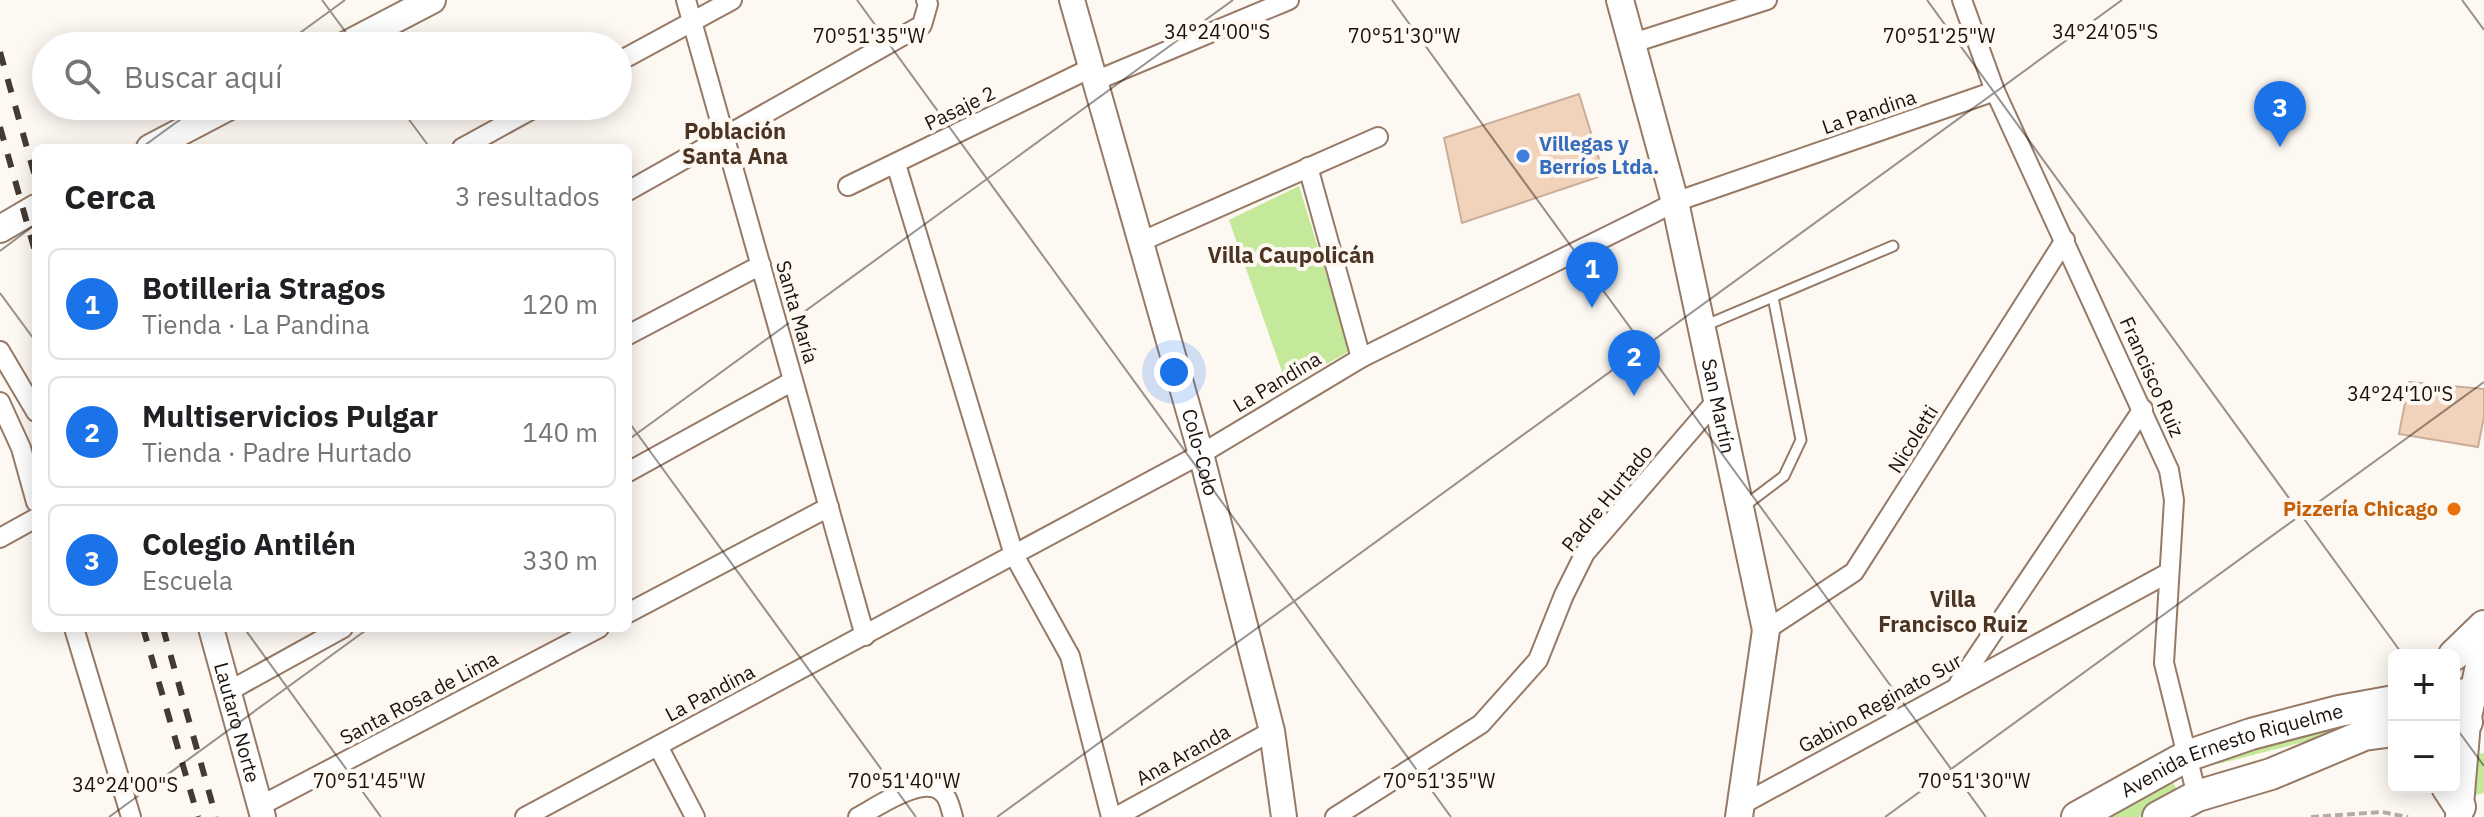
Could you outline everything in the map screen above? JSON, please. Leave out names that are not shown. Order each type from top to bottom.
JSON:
[{"type":"main road","points":[[371,32],[432,0]]},
{"type":"main road","name":"San Martín","points":[[1620,0],[1675,202],[1766,630],[1740,811]]},
{"type":"main road","points":[[158,144],[203,120]]},
{"type":"main road","points":[[0,229],[32,210]]},
{"type":"main road","points":[[2460,649],[2484,626]]},
{"type":"main road","points":[[2455,804],[2469,708],[2484,642]]},
{"type":"main road","name":"Avenida Ernesto Riquelme","points":[[2077,817],[2187,756],[2251,734],[2388,699]]},
{"type":"main road","name":"Avenida Ernesto Riquelme","points":[[2158,817],[2197,796],[2271,774],[2364,735],[2388,732]]},
{"type":"main road","points":[[2364,735],[2388,744]]},
{"type":"street","name":"Santa María","points":[[686,0],[865,636]]},
{"type":"street","points":[[632,54],[732,0]]},
{"type":"street","points":[[632,189],[922,25],[928,4],[926,0]]},
{"type":"street","name":"Colo-Colo","points":[[1072,0],[1201,454],[1272,731],[1284,817]]},
{"type":"street","name":"Pasaje 2","points":[[848,186],[1093,75],[1264,5],[1289,0]]},
{"type":"street","points":[[1633,43],[1767,0]]},
{"type":"street","name":"Francisco Ruiz","points":[[1962,0],[1995,91],[2169,470],[2174,500],[2164,663],[2197,796]]},
{"type":"street","name":"La Pandina","points":[[534,815],[1201,454],[1361,358],[1675,202],[1995,91]]},
{"type":"street","points":[[469,144],[513,120]]},
{"type":"street","points":[[1140,242],[1378,137]]},
{"type":"street","points":[[896,164],[1014,555],[1070,656],[1114,817]]},
{"type":"street","points":[[1308,167],[1361,358]]},
{"type":"street","name":"Nicoletti","points":[[1766,630],[1854,572],[2065,240]]},
{"type":"street","points":[[632,333],[761,265]]},
{"type":"street","points":[[0,351],[32,405]]},
{"type":"street","points":[[632,470],[793,381]]},
{"type":"street","name":"Padre Hurtado","points":[[1335,817],[1481,724],[1494,712],[1538,660],[1585,553],[1717,400]]},
{"type":"street","points":[[0,402],[21,448],[32,488]]},
{"type":"street","points":[[1958,685],[2143,409]]},
{"type":"street","points":[[632,611],[829,507]]},
{"type":"street","points":[[0,538],[32,520]]},
{"type":"street","name":"Gabino Reginato Sur","points":[[1740,811],[1958,685],[2168,573]]},
{"type":"street","points":[[75,632],[131,817]]},
{"type":"street","name":"Lautaro Norte","points":[[212,632],[262,812]]},
{"type":"street","points":[[229,691],[336,632]]},
{"type":"street","name":"Santa Rosa de Lima","points":[[262,812],[592,632]]},
{"type":"street","name":"Ana Aranda","points":[[1114,817],[1272,731]]},
{"type":"street","points":[[658,746],[695,817]]},
{"type":"street","points":[[858,817],[905,792],[923,787],[933,787],[944,793],[953,817]]},
{"type":"street","points":[[1367,798],[1375,817]]},
{"type":"lane","points":[[1701,327],[1893,246]]},
{"type":"lane","points":[[1740,509],[1784,476],[1801,440],[1773,297]]},
{"type":"path","points":[[2311,817],[2382,812],[2408,817]]},
{"type":"green space","points":[[1299,186],[1350,351],[1287,386],[1229,220]]},
{"type":"green space","points":[[2388,708],[2388,724],[2335,734],[2218,764],[2214,752]]},
{"type":"green space","points":[[2484,753],[2484,793],[2468,797],[2472,755]]},
{"type":"green space","points":[[2172,780],[2180,795],[2139,817],[2104,817]]},
{"type":"building","name":"Villegas y Berríos Ltda.","points":[[1579,94],[1604,175],[1462,223],[1444,138]]},
{"type":"building","points":[[2409,382],[2484,389],[2484,417],[2478,447],[2399,434]]},
{"type":"railway","points":[[0,52],[32,166]]},
{"type":"railway","points":[[0,127],[32,241]]},
{"type":"railway","points":[[144,632],[198,817]]},
{"type":"railway","points":[[164,632],[216,817]]},
{"type":"place","name":"Colegio Antilén","points":[[2280,147]]},
{"type":"place","name":"Villegas y Berríos Ltda.","points":[[1523,156]]},
{"type":"place","name":"Botilleria Stragos","points":[[1592,308]]},
{"type":"place","name":"Multiservicios Pulgar","points":[[1634,396]]},
{"type":"place","name":"Pizzería Chicago","points":[[2454,509]]},
{"type":"district","name":"Población Santa Ana","points":[[735,144]]},
{"type":"district","name":"Villa Caupolicán","points":[[1291,255]]},
{"type":"district","name":"Villa Francisco Ruiz","points":[[1953,612]]}]
